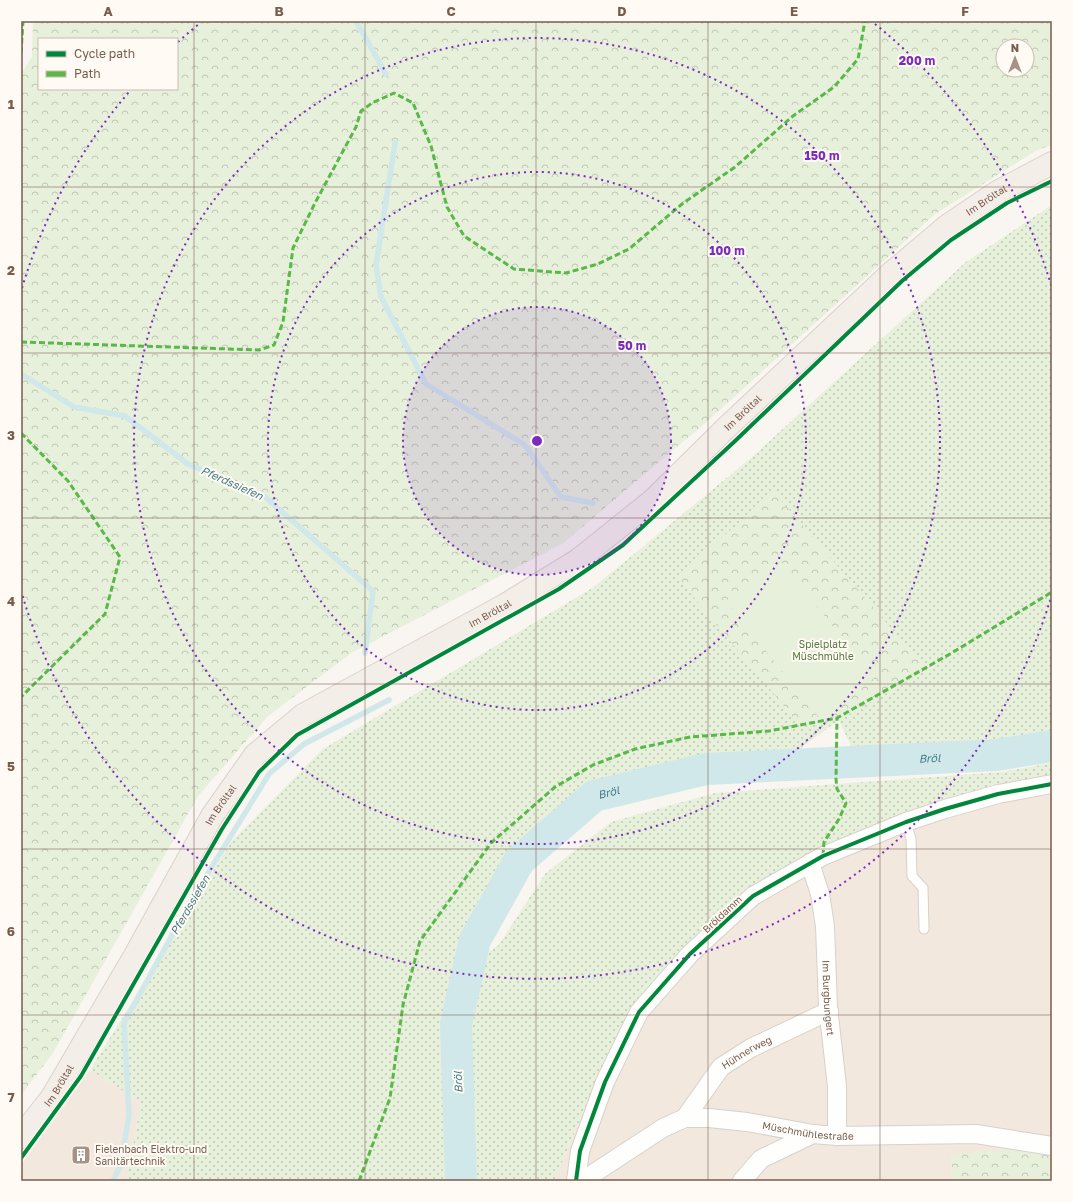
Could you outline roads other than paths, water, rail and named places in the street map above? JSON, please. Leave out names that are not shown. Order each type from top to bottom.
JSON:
[{"type":"main road","name":"Im Bröltal","points":[[21,1137],[52,1097],[134,958],[212,816],[255,755],[303,715],[505,605],[578,560],[653,500],[726,428],[895,270],[947,226],[999,192],[1052,163]]},
{"type":"street","name":"Bröldamm","points":[[576,1181],[580,1151],[605,1082],[639,1012],[690,954],[753,896],[823,856],[906,822],[998,794],[1052,784]]},
{"type":"street","name":"Im Burgbungert","points":[[810,863],[820,894],[825,926],[829,1011],[837,1086],[837,1136]]},
{"type":"street","name":"Hühnerweg","points":[[685,1118],[720,1067],[751,1048],[829,1011]]},
{"type":"street","name":"Müschmühlestraße","points":[[582,1181],[657,1132],[685,1118],[709,1118],[747,1122],[813,1134],[837,1136],[976,1134],[1052,1146]]},
{"type":"street","points":[[742,1181],[761,1159],[813,1134]]},
{"type":"lane","points":[[906,822],[911,840],[912,876],[923,888],[924,929]]},
{"type":"waterway","points":[[356,21],[386,74]]},
{"type":"waterway","points":[[395,143],[376,265],[381,297],[426,384],[525,445],[561,497],[593,503]]},
{"type":"waterway","name":"Pferdssiefen","points":[[21,374],[74,407],[125,416],[188,464],[264,496],[373,591],[365,653]]},
{"type":"waterway","name":"Pferdssiefen","points":[[113,1181],[121,1164],[129,1115],[124,1023],[189,904],[269,774],[304,744],[389,700]]},
{"type":"waterway","name":"Bröl","points":[[461,1181],[456,1024],[475,940],[519,861],[594,796],[706,769],[997,755],[1052,746]]},
{"type":"place","name":"Fielenbach Elektro-und Sanitärtechnik","points":[[81,1155]]},
{"type":"park label","name":"Spielplatz Müschmühle","points":[[823,650]]}]
